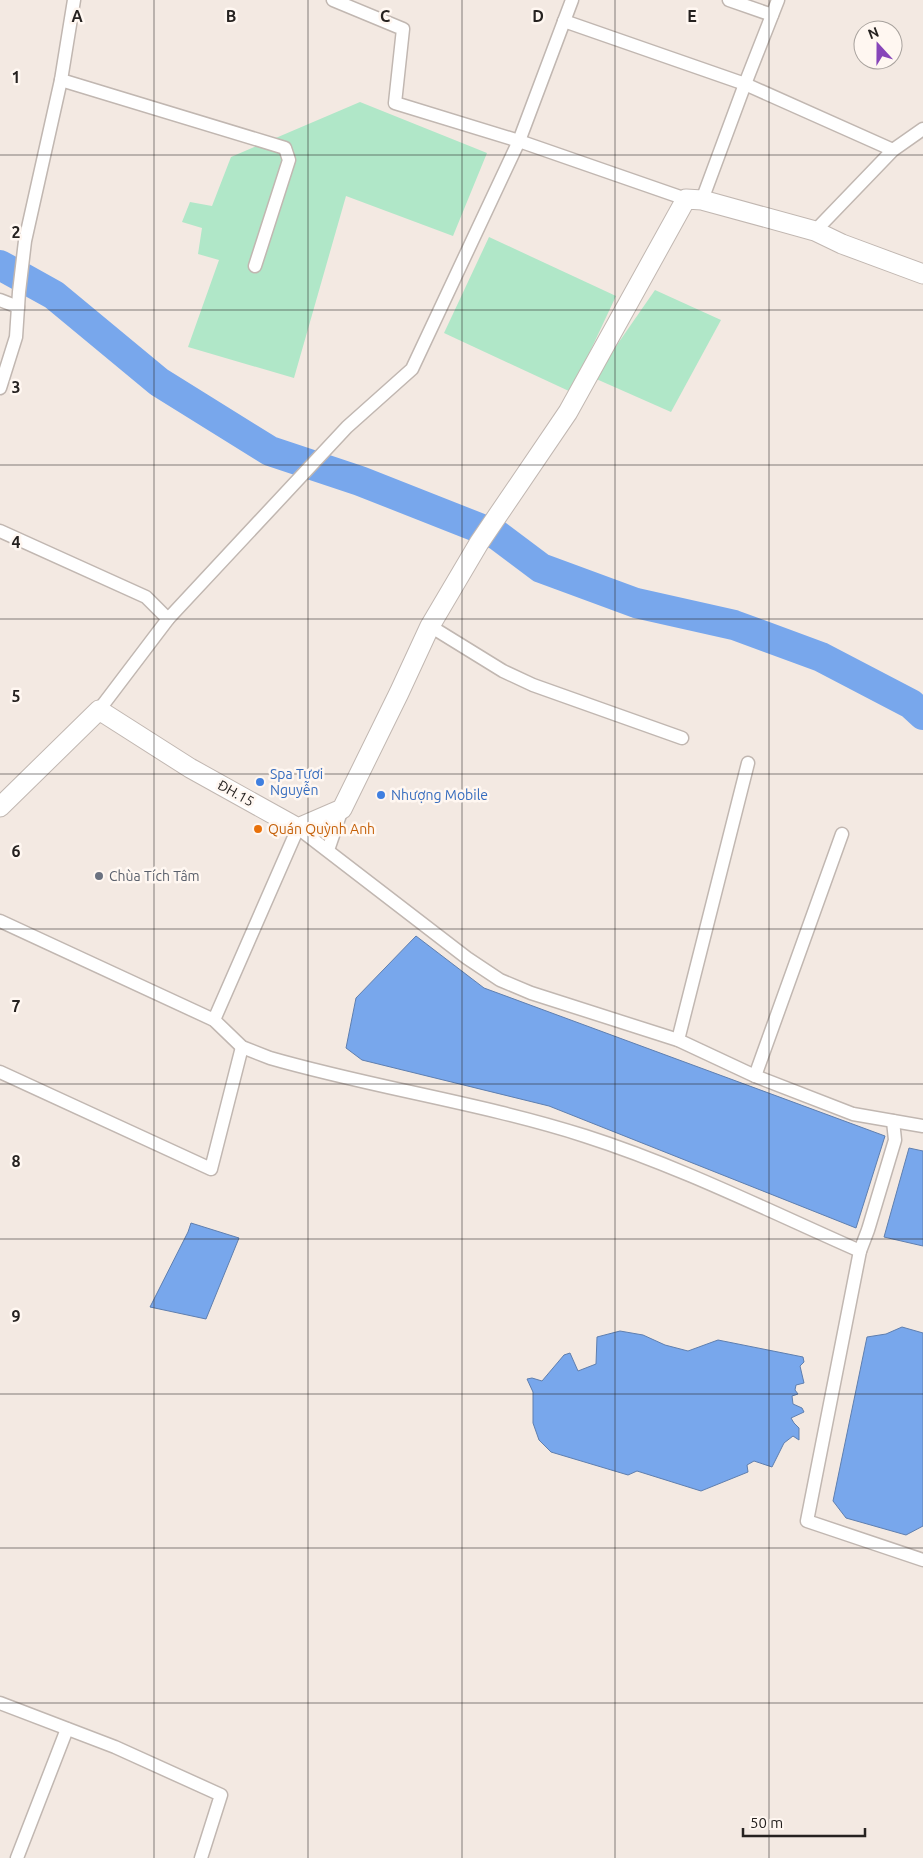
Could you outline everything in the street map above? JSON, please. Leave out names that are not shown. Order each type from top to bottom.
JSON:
[{"type":"main road","points":[[298,828],[342,810],[430,626],[479,543],[568,412],[694,199],[815,231],[842,244],[923,274]]},
{"type":"main road","points":[[0,808],[99,710]]},
{"type":"main road","name":"ĐH.15","points":[[99,710],[190,768],[298,828]]},
{"type":"street","points":[[0,388],[16,337],[25,241],[61,80],[74,0]]},
{"type":"street","points":[[333,0],[403,29],[395,103],[519,141],[694,199],[745,84],[778,0]]},
{"type":"street","points":[[99,710],[168,619],[347,427],[412,369],[519,141],[572,0]]},
{"type":"street","points":[[729,0],[772,15]]},
{"type":"street","points":[[564,21],[745,84],[893,150]]},
{"type":"street","points":[[61,80],[285,148],[289,160],[255,266]]},
{"type":"street","points":[[815,231],[893,150],[923,129]]},
{"type":"street","points":[[0,300],[18,307]]},
{"type":"street","points":[[0,531],[146,597],[168,619]]},
{"type":"street","points":[[430,626],[503,671],[533,685],[682,738]]},
{"type":"street","points":[[678,1040],[748,763]]},
{"type":"street","points":[[328,850],[342,810]]},
{"type":"street","points":[[214,1020],[298,828],[467,958],[500,980],[531,993],[678,1040],[755,1076],[853,1114],[923,1126]]},
{"type":"street","points":[[755,1076],[842,834]]},
{"type":"street","points":[[0,921],[214,1020],[242,1047],[293,1064],[541,1123],[586,1136],[669,1166],[860,1251]]},
{"type":"street","points":[[0,1072],[211,1169],[242,1047]]},
{"type":"street","points":[[893,1121],[895,1140],[860,1251],[807,1521],[923,1560]]},
{"type":"street","points":[[0,1703],[115,1747],[221,1795],[201,1858]]},
{"type":"street","points":[[17,1858],[67,1729]]},
{"type":"green space","points":[[360,102],[487,153],[453,236],[346,196],[294,378],[188,347],[219,260],[198,254],[202,228],[182,222],[190,202],[212,206],[231,157]]},
{"type":"green space","points":[[489,237],[616,296],[571,392],[444,333]]},
{"type":"green space","points":[[655,290],[721,320],[671,412],[594,378]]},
{"type":"water","points":[[416,936],[484,988],[885,1136],[856,1228],[549,1106],[362,1060],[346,1048],[356,998]]},
{"type":"water","points":[[909,1148],[923,1151],[923,1246],[884,1237]]},
{"type":"water","points":[[191,1223],[239,1238],[206,1319],[150,1307]]},
{"type":"water","points":[[902,1327],[923,1333],[923,1526],[906,1535],[846,1518],[833,1501],[867,1337],[886,1334]]},
{"type":"water","points":[[620,1331],[643,1335],[665,1345],[688,1351],[718,1340],[803,1357],[804,1362],[800,1366],[804,1383],[796,1385],[795,1390],[798,1394],[792,1396],[793,1404],[802,1408],[804,1412],[791,1418],[799,1428],[799,1440],[793,1436],[784,1443],[772,1467],[754,1461],[747,1465],[748,1472],[701,1491],[637,1471],[628,1475],[551,1452],[539,1440],[533,1423],[533,1392],[527,1379],[532,1378],[542,1381],[564,1355],[570,1353],[578,1371],[596,1364],[597,1337]]},
{"type":"waterway","points":[[0,265],[54,295],[159,382],[270,451],[360,481],[497,535],[541,568],[636,603],[734,625],[821,657],[911,704],[923,715]]},
{"type":"place","name":"Spa Tươi Nguyễn","points":[[260,782]]},
{"type":"place","name":"Nhượng Mobile","points":[[381,795]]},
{"type":"place","name":"Quán Quỳnh Anh","points":[[258,829]]},
{"type":"place","name":"Chùa Tích Tâm","points":[[99,876]]}]
